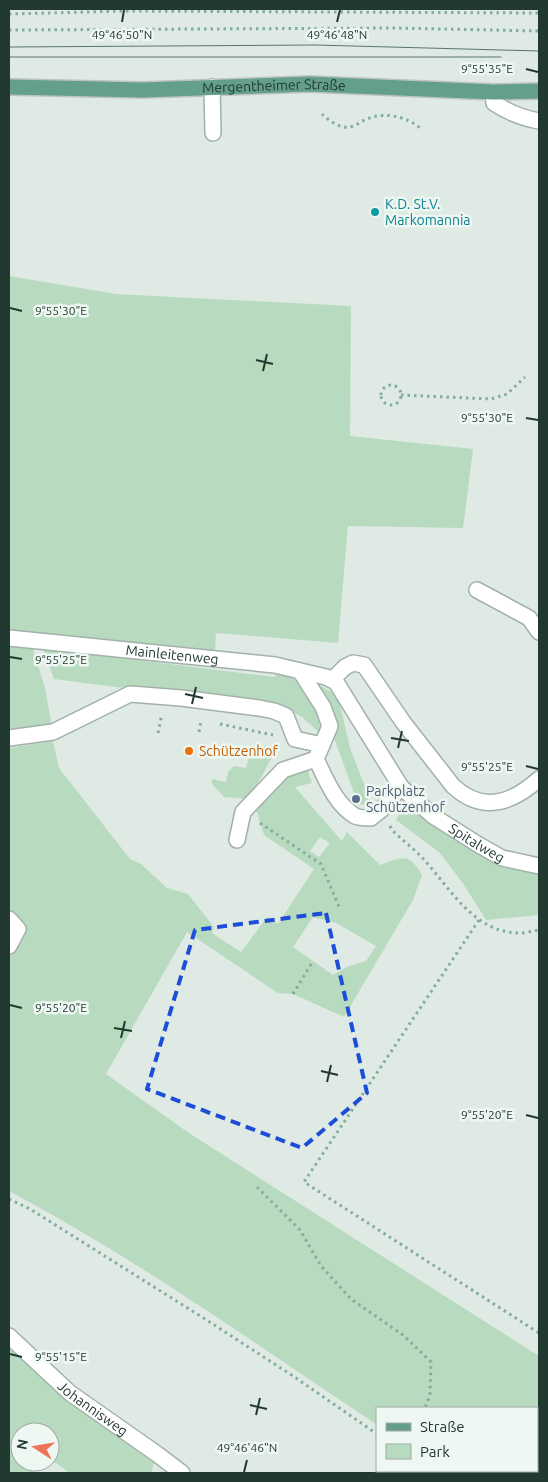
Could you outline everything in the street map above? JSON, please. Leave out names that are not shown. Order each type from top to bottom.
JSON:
[{"type":"main road","name":"Mergentheimer Straße","points":[[9,87],[143,90],[310,84],[493,92],[539,92]]},
{"type":"street","points":[[212,87],[213,133]]},
{"type":"street","points":[[493,92],[494,104],[516,115],[539,120]]},
{"type":"street","points":[[477,590],[534,621],[539,632]]},
{"type":"street","name":"Mainleitenweg","points":[[9,638],[275,666],[334,681]]},
{"type":"street","points":[[334,681],[345,667],[353,663],[364,665],[403,722],[453,786],[462,794],[474,800],[493,803],[512,799],[526,791],[539,779]]},
{"type":"street","points":[[300,671],[323,707],[330,726],[316,759],[332,792],[342,805],[356,817],[371,818],[381,810],[401,787]]},
{"type":"street","name":"Spitalweg","points":[[334,681],[401,787],[433,816],[502,858],[539,866]]},
{"type":"street","points":[[9,738],[53,732],[130,694],[181,698],[274,711],[286,716],[295,740],[322,744]]},
{"type":"street","points":[[237,840],[243,812],[283,770],[316,759]]},
{"type":"street","points":[[9,919],[18,929],[9,946]]},
{"type":"street","name":"Johannisweg","points":[[9,1336],[70,1393],[182,1473]]},
{"type":"path","points":[[9,14],[124,11],[539,13]]},
{"type":"path","points":[[9,30],[394,28],[539,31]]},
{"type":"path","points":[[322,114],[327,119],[343,127],[353,126],[368,118],[382,115],[405,119],[422,130]]},
{"type":"path","points":[[401,395],[491,399],[507,394],[525,377]]},
{"type":"path","points":[[392,385],[398,388],[401,395],[400,400],[393,405],[385,403],[381,396],[384,387],[392,385]]},
{"type":"path","points":[[154,711],[170,714]]},
{"type":"path","points":[[158,733],[162,713]]},
{"type":"path","points":[[194,719],[210,722]]},
{"type":"path","points":[[199,732],[202,720]]},
{"type":"path","points":[[219,724],[276,736]]},
{"type":"path","points":[[381,810],[392,830],[426,862],[446,888],[479,920],[491,928],[520,933],[539,930]]},
{"type":"path","points":[[243,812],[321,864],[340,909]]},
{"type":"path","points":[[479,920],[304,1182],[539,1333]]},
{"type":"path","points":[[293,994],[313,961]]},
{"type":"path","points":[[257,1187],[300,1230],[321,1266],[351,1299],[403,1335],[431,1362],[430,1395],[425,1407]]},
{"type":"path","points":[[9,1199],[30,1209],[205,1319],[293,1376],[376,1433]]},
{"type":"highlighted area","points":[[326,913],[367,1093],[302,1148],[147,1089],[195,930]]},
{"type":"green space","points":[[9,276],[116,294],[351,306],[350,436],[473,449],[463,528],[348,526],[338,643],[216,633],[215,652],[9,630]]},
{"type":"green space","points":[[9,646],[33,649],[45,688],[53,732],[9,738]]},
{"type":"green space","points":[[42,646],[275,677],[276,673],[292,676],[315,708],[323,736],[302,717],[288,709],[181,691],[123,688],[54,679]]},
{"type":"green space","points":[[316,683],[338,696],[350,748],[369,797],[366,806],[357,801],[334,738],[334,721]]},
{"type":"green space","points":[[53,741],[59,768],[130,859],[141,864],[167,888],[188,894],[214,927],[212,933],[241,952],[267,917],[278,924],[314,869],[264,835],[257,812],[243,812],[283,770],[306,765],[312,783],[295,787],[342,841],[347,832],[380,865],[404,858],[413,862],[422,875],[413,900],[344,1017],[293,994],[278,993],[187,932],[106,1074],[189,1133],[539,1356],[539,1473],[442,1472],[538,1472],[538,1407],[376,1407],[376,1424],[150,1274],[57,1217],[9,1191],[9,748]],"holes":[[[320,837],[330,843],[319,857],[310,851]],[[313,917],[336,923],[376,946],[366,961],[349,966],[333,975],[293,947]]]},
{"type":"green space","points":[[265,746],[277,747],[261,778],[247,799],[224,797],[212,784],[212,779],[226,782],[228,772],[234,766],[246,768],[251,751]]},
{"type":"green space","points":[[406,801],[479,845],[539,866],[539,915],[486,920],[464,885],[440,853],[396,820]]},
{"type":"green space","points":[[9,1336],[157,1454],[151,1473],[70,1473],[60,1466],[60,1422],[10,1422],[10,1472],[32,1472],[9,1473]]},
{"type":"tram line","points":[[9,47],[315,45],[539,51]]},
{"type":"tram line","points":[[9,57],[501,57]]},
{"type":"place","name":"K.D. St.V. Markomannia","points":[[375,212]]},
{"type":"place","name":"Schützenhof","points":[[189,751]]},
{"type":"place","name":"Parkplatz Schützenhof","points":[[356,799]]}]
